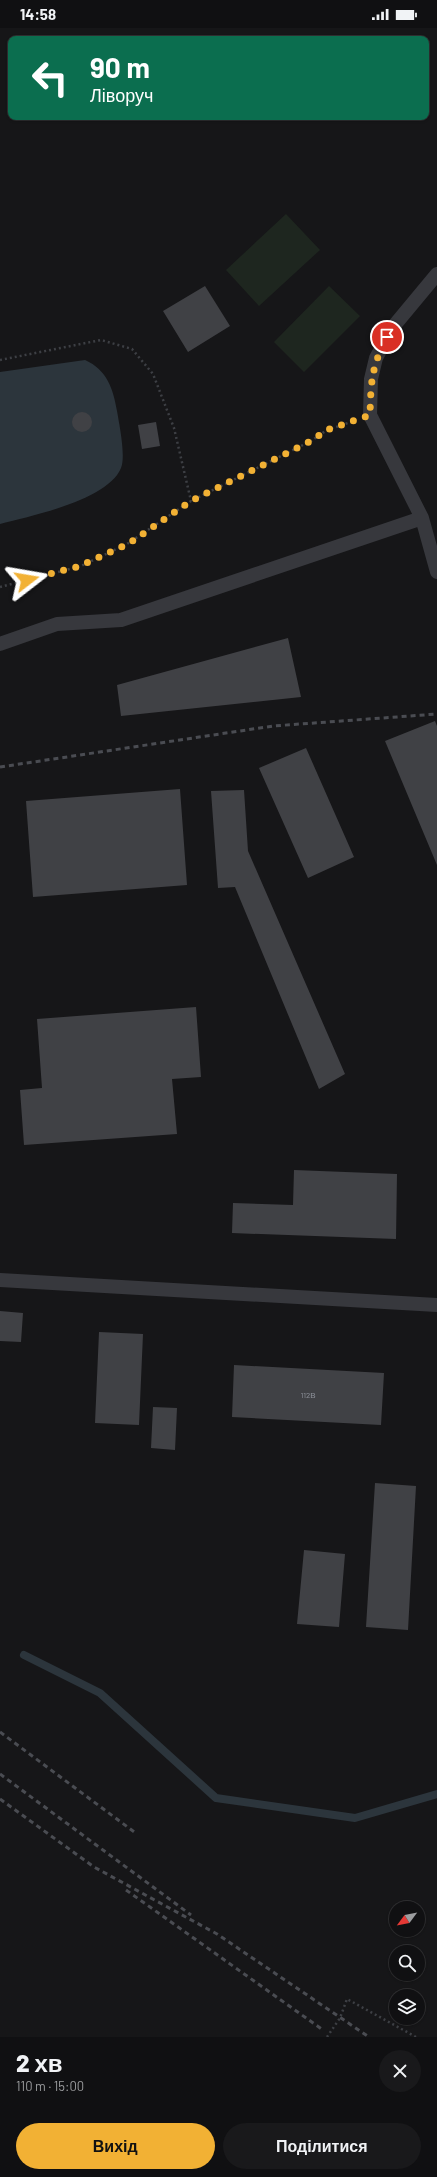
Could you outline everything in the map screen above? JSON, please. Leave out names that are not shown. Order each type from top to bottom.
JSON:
[{"type":"lane","points":[[437,274],[393,327],[376,358],[371,379],[370,415],[422,518],[437,572]]},
{"type":"lane","points":[[0,644],[57,624],[120,620],[422,518]]},
{"type":"lane","points":[[0,1280],[437,1305]]},
{"type":"path","points":[[0,360],[101,340],[132,349],[153,374],[174,428],[191,501]]},
{"type":"path","points":[[0,587],[80,566],[128,544],[191,501],[311,441],[327,430],[370,415]]},
{"type":"path","points":[[327,2037],[340,2018],[347,1999],[416,2037]]},
{"type":"shaded area","points":[[286,214],[320,250],[259,306],[226,270]]},
{"type":"shaded area","points":[[329,286],[360,316],[304,372],[274,342]]},
{"type":"shaded area","points":[[85,360],[93,364],[104,374],[111,387],[122,440],[123,456],[121,468],[113,479],[101,489],[85,498],[48,511],[0,524],[0,372]]},
{"type":"building","points":[[205,286],[230,326],[188,352],[163,311]]},
{"type":"building","points":[[82,412],[89,415],[92,422],[89,429],[82,432],[75,429],[72,422],[75,415]]},
{"type":"building","points":[[156,422],[160,446],[142,449],[138,425]]},
{"type":"building","points":[[288,638],[301,697],[121,716],[117,685]]},
{"type":"building","points":[[435,721],[437,726],[437,865],[385,741]]},
{"type":"building","points":[[306,748],[354,857],[308,878],[259,768]]},
{"type":"building","points":[[180,789],[187,885],[33,897],[26,801]]},
{"type":"building","points":[[244,790],[248,851],[345,1074],[319,1089],[235,887],[218,888],[211,791]]},
{"type":"building","points":[[196,1007],[201,1077],[172,1079],[177,1134],[24,1145],[20,1090],[42,1088],[37,1019]]},
{"type":"building","points":[[294,1170],[397,1174],[396,1239],[232,1233],[233,1203],[293,1205]]},
{"type":"building","points":[[0,1311],[23,1313],[21,1342],[0,1341]]},
{"type":"building","points":[[99,1332],[143,1334],[139,1425],[95,1423]]},
{"type":"building","points":[[234,1365],[384,1373],[381,1425],[232,1417]]},
{"type":"building","points":[[153,1407],[177,1408],[175,1450],[151,1448]]},
{"type":"building","points":[[375,1483],[416,1486],[408,1630],[366,1627]]},
{"type":"building","points":[[304,1550],[345,1554],[339,1627],[297,1624]]},
{"type":"waterway","points":[[24,1655],[100,1693],[216,1798],[355,1818],[437,1794]]},
{"type":"railway","points":[[0,767],[273,726],[437,714]]},
{"type":"railway","points":[[0,1732],[137,1834]]},
{"type":"railway","points":[[0,1774],[191,1915]]},
{"type":"railway","points":[[0,1799],[94,1867],[217,1934],[369,2037]]},
{"type":"railway","points":[[126,1890],[323,2030]]},
{"type":"route","points":[[27,580],[80,566],[128,544],[191,501],[311,441],[327,430],[370,415],[371,379],[376,358],[387,337]]}]
